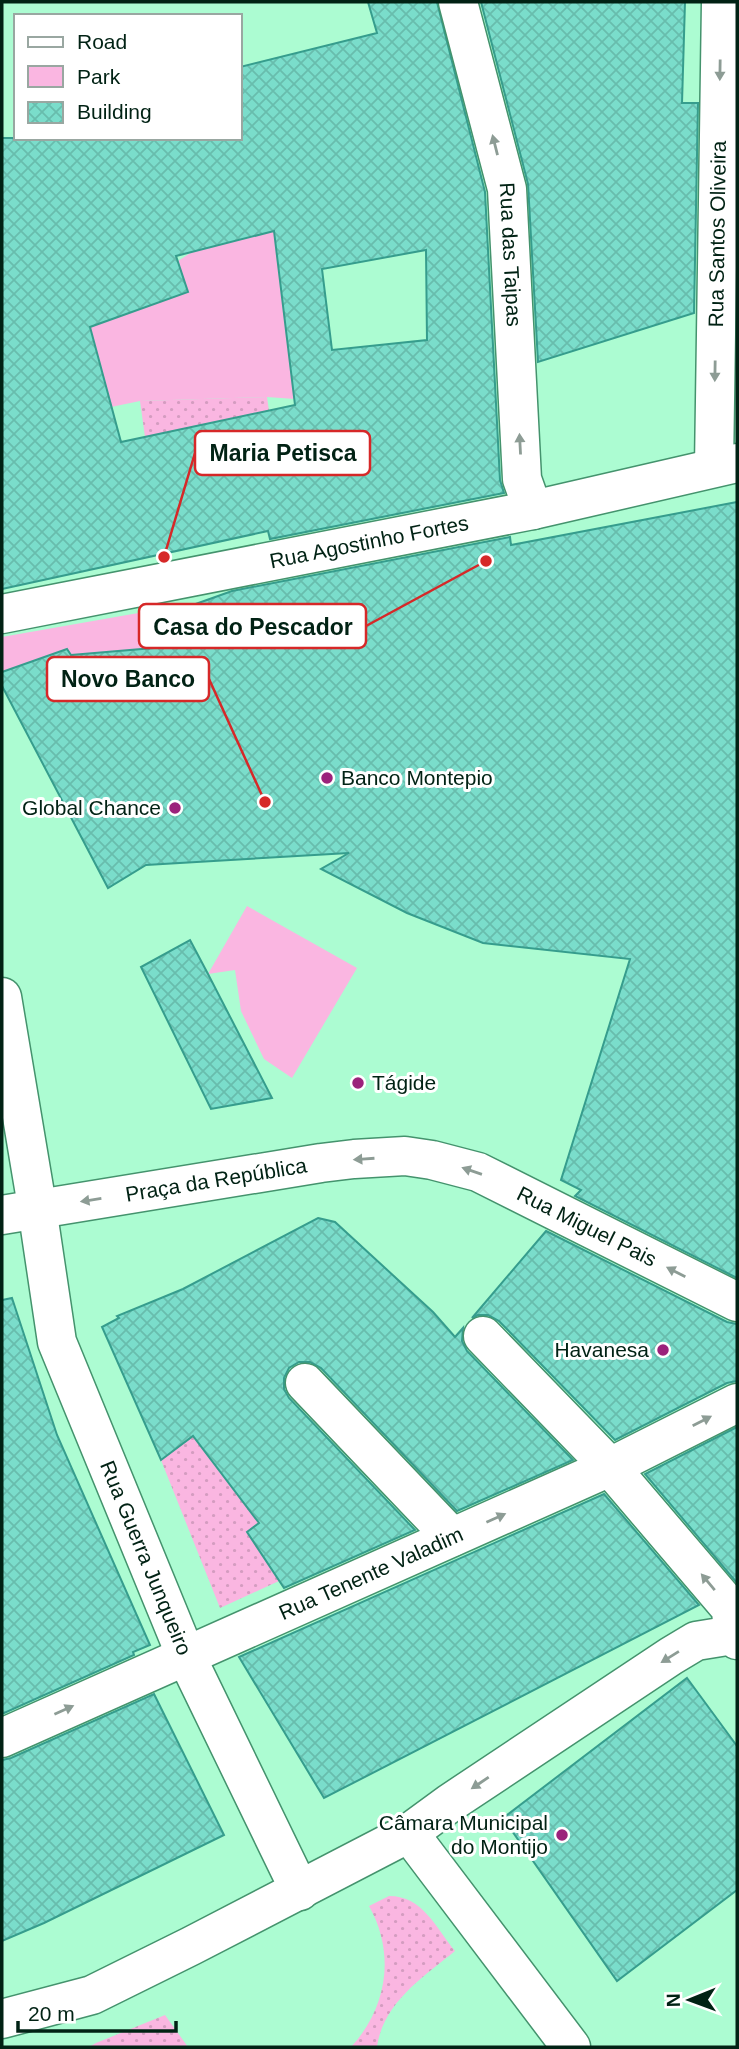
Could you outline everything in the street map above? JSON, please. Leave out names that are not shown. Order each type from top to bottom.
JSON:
[{"type":"street","name":"Rua das Taipas","points":[[458,2],[507,190],[522,479],[533,510]]},
{"type":"street","name":"Rua Santos Oliveira","points":[[721,2],[726,465]]},
{"type":"street","name":"Rua Agostinho Fortes","points":[[2,614],[533,510],[726,465]]},
{"type":"street","name":"Rua Guerra Junqueiro","points":[[2,997],[19,1212],[57,1342],[186,1656],[300,1891]]},
{"type":"street","name":"Praça da República","points":[[19,1212],[321,1163],[405,1156],[432,1160]]},
{"type":"street","name":"Rua Miguel Pais","points":[[432,1160],[478,1172],[737,1302]]},
{"type":"street","points":[[2,2019],[92,1995],[300,1891],[409,1833],[450,1803],[696,1641],[735,1638],[731,1609],[610,1467],[483,1336]]},
{"type":"street","points":[[305,1383],[452,1537]]},
{"type":"street","name":"Rua Tenente Valadim","points":[[2,1738],[610,1467],[737,1403]]},
{"type":"street","points":[[409,1833],[571,2047]]},
{"type":"green space","points":[[275,231],[295,399],[267,397],[140,401],[111,407],[90,327],[188,292],[178,261],[192,252]]},
{"type":"green space","points":[[267,397],[269,411],[145,437],[140,401]]},
{"type":"green space","points":[[161,609],[165,647],[71,655],[67,649],[2,672],[2,637]]},
{"type":"green space","points":[[247,906],[357,968],[292,1078],[264,1059],[241,1011],[235,970],[208,974]]},
{"type":"green space","points":[[223,1415],[259,1523],[247,1532],[279,1581],[220,1608],[161,1460]]},
{"type":"green space","points":[[389,1896],[401,1897],[420,1907],[455,1951],[418,1981],[396,2004],[387,2017],[377,2047],[351,2047],[373,2015],[384,1980],[383,1943],[369,1906]]},
{"type":"green space","points":[[165,2015],[188,2047],[89,2047],[96,2043]]},
{"type":"building","points":[[368,2],[437,2],[485,192],[500,480],[504,493],[270,539],[268,531],[2,589],[2,138],[242,140],[242,67],[377,33]],"holes":[[[274,231],[295,405],[121,442],[90,327],[188,292],[176,256]],[[426,250],[427,340],[332,350],[322,269]]]},
{"type":"building","points":[[481,2],[685,2],[682,103],[698,103],[694,313],[538,362],[528,184]]},
{"type":"building","points":[[737,502],[737,1278],[575,1196],[581,1190],[561,1180],[630,959],[483,943],[407,913],[321,869],[349,853],[146,865],[108,888],[2,686],[2,672],[67,649],[71,655],[165,647],[162,616],[232,591],[510,537],[511,545]]},
{"type":"building","points":[[190,940],[272,1098],[211,1109],[141,967]]},
{"type":"building","points":[[318,1218],[335,1222],[433,1312],[455,1337],[463,1328],[462,1341],[467,1351],[573,1460],[457,1511],[321,1368],[310,1362],[299,1362],[289,1368],[284,1378],[284,1389],[289,1398],[415,1530],[284,1588],[247,1532],[259,1523],[193,1436],[161,1460],[102,1327],[119,1318],[117,1316],[183,1289]]},
{"type":"building","points":[[546,1231],[727,1322],[737,1324],[737,1381],[727,1383],[615,1440],[499,1321],[488,1315],[472,1318]]},
{"type":"building","points":[[12,1298],[57,1435],[150,1645],[133,1652],[134,1655],[2,1714],[2,1300]]},
{"type":"building","points":[[737,1427],[737,1583],[645,1474]]},
{"type":"building","points":[[604,1494],[699,1605],[324,1798],[239,1657]]},
{"type":"building","name":"Câmara Municipal do Montijo","points":[[687,1678],[737,1746],[737,1890],[617,1981],[503,1818]]},
{"type":"building","points":[[154,1694],[224,1835],[2,1941],[2,1760]]},
{"type":"place","name":"Maria Petisca","points":[[164,557]]},
{"type":"place","name":"Casa do Pescador","points":[[486,561]]},
{"type":"place","name":"Banco Montepio","points":[[327,778]]},
{"type":"place","name":"Novo Banco","points":[[265,802]]},
{"type":"place","name":"Global Chance","points":[[175,808]]},
{"type":"place","name":"Tágide","points":[[358,1083]]},
{"type":"place","name":"Havanesa","points":[[663,1350]]},
{"type":"place","name":"Câmara Municipal do Montijo","points":[[562,1835]]}]
